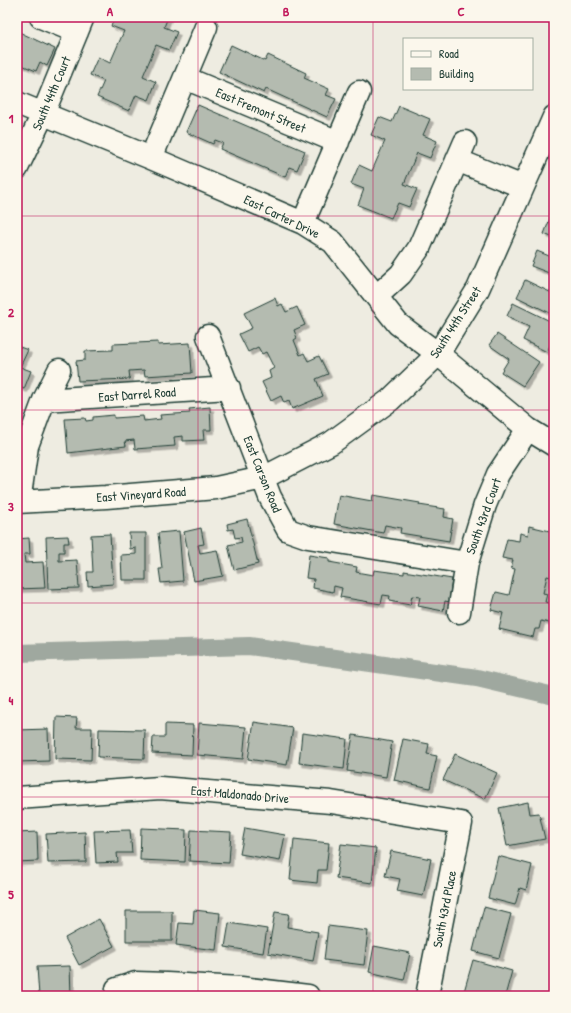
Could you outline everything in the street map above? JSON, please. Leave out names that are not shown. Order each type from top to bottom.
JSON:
[{"type":"street","points":[[41,17],[80,25]]},
{"type":"street","name":"South 44th Court","points":[[17,168],[43,114],[80,25]]},
{"type":"street","points":[[151,158],[206,28]]},
{"type":"street","name":"East Fremont Street","points":[[185,78],[338,142]]},
{"type":"street","points":[[303,223],[359,92]]},
{"type":"street","name":"East Carter Drive","points":[[17,103],[303,223],[333,242],[398,324],[438,354],[528,429],[554,445]]},
{"type":"street","name":"South 44th Street","points":[[263,478],[332,443],[390,400],[438,354],[478,289],[554,117]]},
{"type":"street","points":[[377,296],[401,274],[419,248],[461,151],[523,187]]},
{"type":"street","name":"East Carson Road","points":[[208,336],[270,497],[288,530],[308,538],[467,563]]},
{"type":"street","points":[[18,502],[27,446],[44,400],[59,370]]},
{"type":"street","name":"East Darrel Road","points":[[44,400],[229,388]]},
{"type":"street","name":"South 43rd Court","points":[[459,612],[467,563],[485,505],[498,474],[528,429]]},
{"type":"street","name":"East Vineyard Road","points":[[18,502],[106,497],[216,488],[263,478]]},
{"type":"street","name":"East Maldonado Drive","points":[[17,798],[160,788],[331,802],[461,822]]},
{"type":"street","name":"South 43rd Place","points":[[427,996],[461,822]]},
{"type":"street","points":[[116,992],[136,983],[241,988],[308,996]]},
{"type":"building","points":[[115,17],[168,17],[164,27],[177,32],[169,50],[156,45],[143,76],[156,82],[149,100],[136,95],[129,111],[97,97],[104,81],[90,75],[98,57],[110,63],[124,31],[111,26]]},
{"type":"building","points":[[17,31],[55,49],[47,66],[40,62],[36,71],[17,63]]},
{"type":"building","points":[[231,45],[265,61],[268,55],[306,73],[304,78],[329,89],[326,95],[336,99],[327,117],[266,89],[264,93],[219,72]]},
{"type":"building","points":[[198,105],[305,151],[297,170],[289,167],[285,177],[220,149],[223,143],[215,140],[213,144],[186,132]]},
{"type":"building","points":[[399,106],[430,119],[423,135],[437,141],[430,158],[417,153],[404,184],[417,189],[409,207],[398,203],[391,218],[358,205],[364,189],[351,184],[359,165],[372,171],[385,141],[371,135],[379,117],[392,122]]},
{"type":"building","points":[[551,216],[554,217],[554,238],[544,234]]},
{"type":"building","points":[[537,251],[554,258],[554,275],[531,266]]},
{"type":"building","points":[[525,280],[554,294],[554,315],[517,297]]},
{"type":"building","points":[[275,298],[278,306],[282,304],[286,312],[297,307],[305,325],[294,330],[297,338],[294,340],[300,355],[304,353],[308,361],[319,356],[328,374],[316,379],[323,396],[292,409],[289,401],[284,403],[281,396],[271,401],[262,382],[271,378],[269,371],[274,368],[266,352],[262,354],[258,347],[248,352],[239,334],[252,328],[244,313]]},
{"type":"building","points":[[513,303],[554,323],[554,337],[547,352],[523,340],[529,327],[507,316]]},
{"type":"building","points":[[497,334],[539,362],[523,386],[501,372],[509,359],[489,345]]},
{"type":"building","points":[[158,342],[158,345],[190,343],[192,373],[145,376],[144,370],[129,371],[130,379],[78,381],[76,361],[85,360],[85,351],[113,350],[113,344]]},
{"type":"building","points":[[17,346],[28,350],[20,367],[31,371],[24,389],[17,386]]},
{"type":"building","points":[[210,407],[211,430],[203,430],[204,440],[183,441],[183,436],[174,437],[175,446],[135,449],[134,440],[125,441],[126,446],[68,453],[65,419],[85,418],[86,421],[93,420],[93,417],[114,415],[114,418],[143,416],[144,421],[161,419],[160,415],[190,413],[189,409]]},
{"type":"building","points":[[339,495],[372,501],[373,495],[445,509],[444,517],[453,519],[449,541],[400,533],[401,528],[385,525],[383,533],[334,524]]},
{"type":"building","points":[[247,519],[258,564],[234,570],[228,545],[242,542],[241,537],[235,538],[233,529],[228,530],[227,524]]},
{"type":"building","points":[[529,526],[554,532],[554,569],[551,577],[547,576],[543,593],[547,594],[545,602],[554,604],[553,624],[541,621],[539,629],[535,629],[533,637],[499,629],[503,613],[491,610],[496,592],[509,595],[515,569],[511,568],[513,560],[502,558],[507,539],[519,541],[520,533],[528,535]]},
{"type":"building","points":[[201,528],[204,544],[198,545],[200,553],[217,550],[223,576],[194,581],[184,532]]},
{"type":"building","points":[[179,531],[183,581],[161,583],[159,569],[162,569],[158,533]]},
{"type":"building","points":[[129,533],[146,533],[146,580],[122,580],[121,555],[136,554],[136,548],[130,549]]},
{"type":"building","points":[[110,534],[113,584],[88,586],[87,572],[93,572],[91,535]]},
{"type":"building","points":[[68,536],[69,543],[64,543],[64,552],[59,552],[59,561],[77,560],[79,588],[48,589],[46,537]]},
{"type":"building","points":[[29,538],[30,554],[24,554],[25,563],[43,562],[45,588],[17,589],[17,539]]},
{"type":"building","points":[[309,555],[329,558],[329,562],[357,567],[356,572],[373,575],[374,570],[404,574],[404,571],[452,579],[449,602],[445,601],[443,611],[418,606],[420,597],[412,596],[410,605],[389,601],[390,596],[383,595],[381,604],[340,597],[342,588],[334,586],[333,592],[313,588],[314,579],[306,578]]},
{"type":"building","points":[[56,717],[77,718],[76,728],[92,728],[91,760],[55,759]]},
{"type":"building","points":[[254,722],[293,728],[287,765],[248,759]]},
{"type":"building","points":[[199,723],[246,727],[243,759],[197,755]]},
{"type":"building","points":[[165,724],[193,725],[192,755],[152,753],[153,737],[165,737]]},
{"type":"building","points":[[48,729],[49,761],[17,762],[17,730]]},
{"type":"building","points":[[99,729],[145,730],[144,759],[98,757]]},
{"type":"building","points":[[302,733],[347,739],[344,769],[299,763]]},
{"type":"building","points":[[353,735],[392,742],[386,777],[347,771]]},
{"type":"building","points":[[403,739],[429,744],[427,754],[437,756],[430,788],[394,780]]},
{"type":"building","points":[[455,754],[497,773],[485,799],[443,780]]},
{"type":"building","points":[[528,802],[530,814],[539,813],[545,839],[507,846],[499,808]]},
{"type":"building","points":[[141,828],[186,830],[185,862],[140,860]]},
{"type":"building","points":[[245,828],[285,835],[280,861],[240,854]]},
{"type":"building","points":[[130,830],[132,853],[117,853],[118,862],[96,863],[94,831]]},
{"type":"building","points":[[191,830],[231,832],[229,863],[189,861]]},
{"type":"building","points":[[37,832],[38,861],[17,862],[17,833]]},
{"type":"building","points":[[85,832],[86,862],[48,863],[46,834]]},
{"type":"building","points":[[294,839],[329,843],[326,870],[318,870],[317,883],[290,880]]},
{"type":"building","points":[[341,844],[376,848],[372,883],[336,878]]},
{"type":"building","points":[[391,851],[431,859],[423,896],[397,891],[400,879],[385,876]]},
{"type":"building","points":[[498,856],[532,865],[526,890],[520,888],[515,905],[488,898]]},
{"type":"building","points":[[484,907],[511,914],[499,958],[473,951]]},
{"type":"building","points":[[194,910],[220,913],[216,950],[176,945],[179,923],[193,924]]},
{"type":"building","points":[[126,911],[172,911],[172,941],[126,941]]},
{"type":"building","points":[[275,912],[289,914],[287,927],[318,932],[313,961],[268,953]]},
{"type":"building","points":[[99,919],[114,946],[79,965],[65,938]]},
{"type":"building","points":[[229,923],[267,929],[263,953],[225,947]]},
{"type":"building","points":[[328,926],[368,931],[364,965],[324,960]]},
{"type":"building","points":[[374,946],[410,953],[404,980],[369,972]]},
{"type":"building","points":[[473,960],[512,971],[505,996],[463,995]]},
{"type":"building","points":[[70,966],[71,996],[39,996],[37,967]]},
{"type":"waterway","points":[[17,653],[249,646],[477,678],[554,696]]}]
